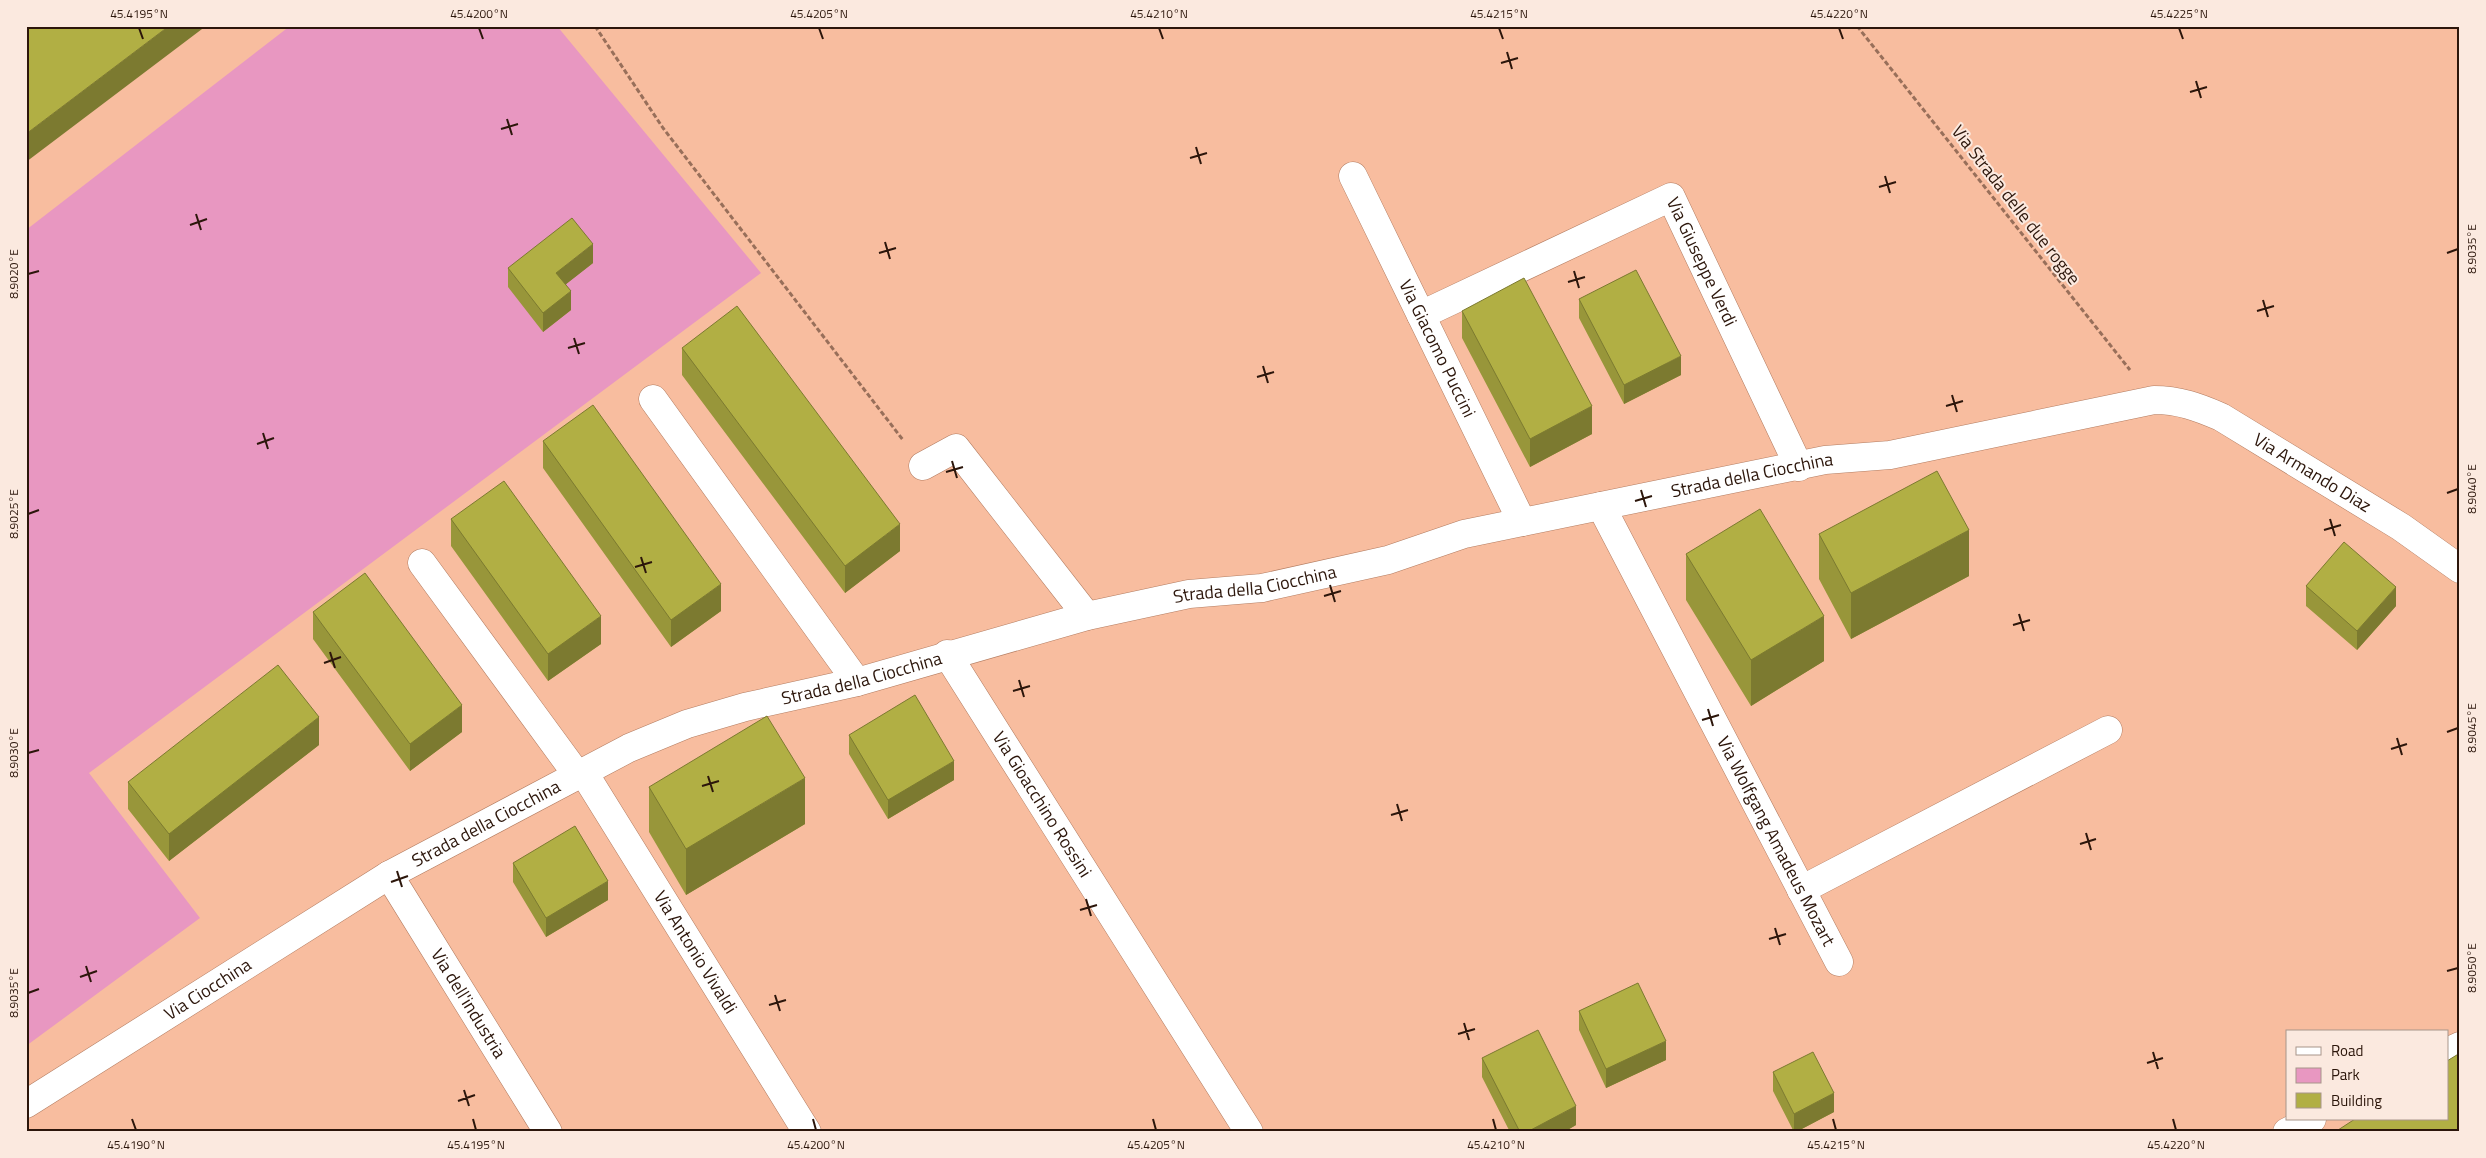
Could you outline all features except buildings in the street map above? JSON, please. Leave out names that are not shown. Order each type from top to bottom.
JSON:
[{"type":"street","name":"Via Giacomo Puccini","points":[[1353,176],[1522,522]]},
{"type":"street","name":"Via Giuseppe Verdi","points":[[1420,315],[1671,197],[1799,467]]},
{"type":"street","points":[[653,400],[856,682]]},
{"type":"street","name":"Strada della Ciocchina","points":[[389,875],[629,748],[678,728],[745,707],[856,682],[947,654],[1087,616],[1189,594],[1262,588],[1376,563],[1454,536],[1799,467],[1840,457],[1901,453],[2154,400]]},
{"type":"street","name":"Via Armando Diaz","points":[[2154,400],[2172,400],[2190,404],[2221,417],[2401,527],[2460,569]]},
{"type":"street","points":[[923,466],[956,448],[1087,616]]},
{"type":"street","name":"Via Wolfgang Amadeus Mozart","points":[[1601,506],[1839,962]]},
{"type":"street","name":"Via Antonio Vivaldi","points":[[422,563],[581,774],[807,1132]]},
{"type":"street","name":"Via Gioacchino Rossini","points":[[947,654],[1249,1132]]},
{"type":"street","points":[[1801,890],[2108,730]]},
{"type":"street","name":"Via Ciocchina","points":[[26,1104],[389,875]]},
{"type":"street","name":"Via dell'industria","points":[[389,875],[548,1132]]},
{"type":"street","points":[[2448,1052],[2460,1046]]},
{"type":"street","points":[[2287,1132],[2310,1120]]},
{"type":"path","points":[[595,26],[663,128],[923,466]]},
{"type":"path","name":"Via Strada delle due rogge","points":[[1857,26],[2154,400]]},
{"type":"green space","points":[[290,26],[557,26],[761,273],[89,773],[200,918],[26,1046],[26,230]]}]
